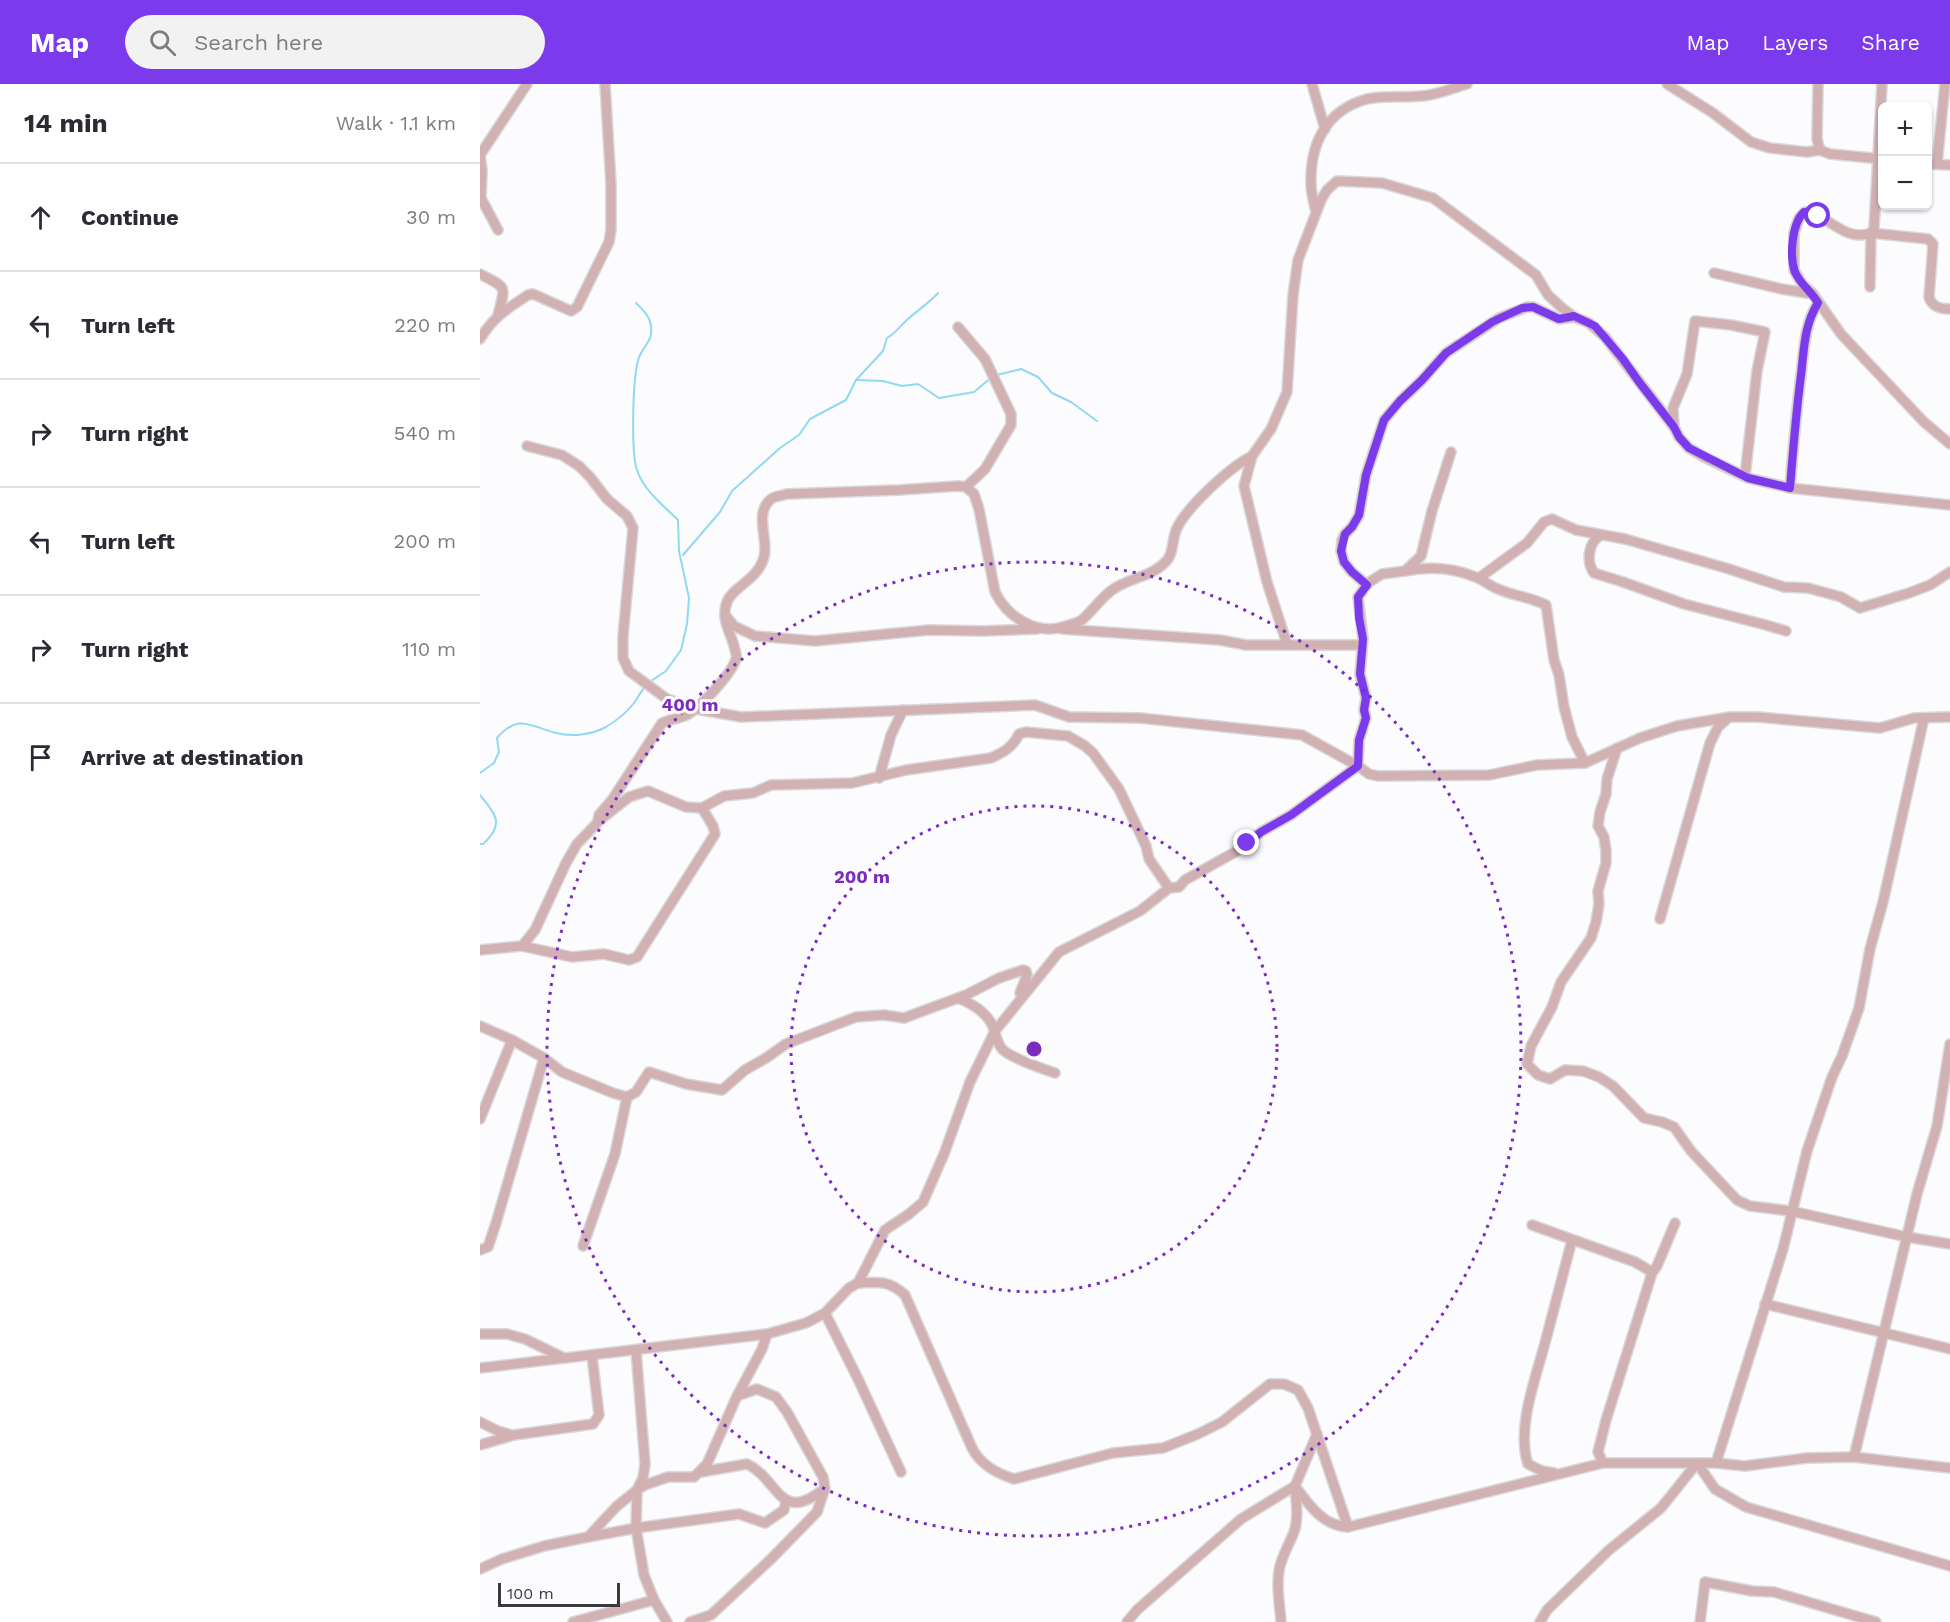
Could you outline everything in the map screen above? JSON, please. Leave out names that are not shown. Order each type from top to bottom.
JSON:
[{"type":"street","points":[[498,230],[481,198],[480,155],[526,84]]},
{"type":"street","points":[[480,339],[498,315],[528,295],[533,294],[573,310],[577,307],[609,242],[611,183],[605,84]]},
{"type":"street","points":[[1312,84],[1325,129]]},
{"type":"street","points":[[1316,213],[1311,185],[1314,150],[1337,113],[1352,104],[1368,99],[1387,96],[1424,96],[1467,84]]},
{"type":"street","points":[[1667,84],[1721,118],[1751,142],[1770,148],[1808,153],[1820,150],[1830,154],[1878,159]]},
{"type":"street","points":[[1818,84],[1817,139],[1820,150]]},
{"type":"street","points":[[1880,156],[1882,84]]},
{"type":"street","points":[[1945,84],[1932,164],[1950,165]]},
{"type":"street","points":[[1057,629],[1082,621],[1112,590],[1134,579],[1151,574],[1169,559],[1175,530],[1188,513],[1222,477],[1252,456],[1271,429],[1287,393],[1298,260],[1321,200],[1327,190],[1337,181],[1382,183],[1433,198],[1536,275],[1548,295],[1560,307],[1595,326],[1605,337],[1689,448],[1744,476],[1790,488],[1950,505]]},
{"type":"street","points":[[1870,287],[1871,233],[1874,228],[1878,182]]},
{"type":"street","points":[[1950,309],[1935,306],[1930,302],[1933,244],[1928,239],[1871,233],[1858,235],[1837,228],[1813,213],[1804,212],[1799,218],[1794,233],[1794,270],[1802,284],[1813,294],[1841,334],[1924,422],[1950,444]]},
{"type":"street","points":[[1714,273],[1782,290],[1813,294]]},
{"type":"street","points":[[480,274],[502,286],[504,291],[498,315]]},
{"type":"street","points":[[1790,488],[1806,332],[1818,303]]},
{"type":"street","points":[[1367,585],[1344,562],[1341,551],[1345,534],[1359,515],[1366,475],[1384,420],[1446,353],[1499,318],[1527,307],[1533,307],[1559,319],[1574,316]]},
{"type":"street","points":[[1674,427],[1673,408],[1687,374],[1695,321],[1765,332],[1757,371],[1744,476]]},
{"type":"street","points":[[958,327],[984,359],[1011,414],[1011,425],[1003,441],[985,469],[966,487]]},
{"type":"street","points":[[527,446],[562,455],[590,477],[607,499],[627,516],[633,528],[634,540],[626,595],[623,658],[629,670],[667,699],[696,709],[741,717],[1035,705],[1069,717],[1140,718],[1302,735],[1369,774],[1378,776],[1489,775],[1537,765],[1585,763],[1617,748],[1677,726],[1730,717],[1757,717],[1880,728],[1914,718],[1950,717]]},
{"type":"street","points":[[1405,572],[1421,556],[1430,518],[1451,453]]},
{"type":"street","points":[[1252,456],[1244,486],[1245,497],[1267,582],[1287,644]]},
{"type":"street","points":[[598,821],[599,815],[612,800],[662,723],[685,716],[696,709],[721,682],[736,659],[724,613],[727,599],[761,567],[765,555],[763,519],[765,506],[771,499],[787,494],[966,487],[974,494],[979,509],[995,592],[1009,614],[1037,629]]},
{"type":"street","points":[[1479,578],[1527,543],[1544,522],[1552,519],[1576,530],[1658,548],[1729,568],[1784,587],[1808,588],[1841,597],[1860,608],[1909,593],[1929,585],[1950,572]]},
{"type":"street","points":[[1601,535],[1596,538],[1589,556],[1590,568],[1594,573],[1684,604],[1786,632]]},
{"type":"street","points":[[1358,766],[1359,740],[1366,718],[1364,710],[1366,698],[1360,674],[1362,645],[1358,597],[1367,585],[1382,574],[1416,569],[1445,569],[1479,578],[1497,589],[1546,605],[1564,707],[1572,737],[1585,763]]},
{"type":"street","points":[[724,613],[734,627],[755,636],[806,641],[929,630],[1057,629],[1220,640],[1246,645],[1362,645]]},
{"type":"street","points":[[879,778],[891,735],[903,710]]},
{"type":"street","points":[[1660,920],[1710,743],[1718,727],[1730,717]]},
{"type":"street","points":[[1716,1463],[1783,1249],[1808,1151],[1859,1008],[1870,949],[1883,902],[1924,717]]},
{"type":"street","points":[[522,946],[535,930],[566,862],[577,844],[598,821],[629,797],[648,791],[686,807],[702,808],[724,796],[753,793],[771,785],[852,783],[906,770],[991,758],[1014,745],[1019,734],[1026,732],[1068,736],[1093,753],[1110,775],[1141,835],[1149,859],[1169,888]]},
{"type":"street","points":[[1617,748],[1606,779],[1606,794],[1598,826],[1604,837],[1606,863],[1598,891],[1599,904],[1596,922],[1591,938],[1561,982],[1552,1007],[1531,1046],[1527,1064],[1538,1075],[1550,1079],[1565,1070],[1583,1071],[1599,1077],[1613,1086],[1644,1118],[1662,1122],[1674,1128],[1691,1151],[1737,1200],[1750,1206],[1791,1211],[1907,1237],[1950,1244]]},
{"type":"street","points":[[858,1283],[885,1230],[922,1202],[945,1154],[970,1082],[995,1031],[1059,952],[1140,911],[1169,888],[1179,887],[1185,880],[1237,851],[1358,766]]},
{"type":"street","points":[[481,951],[522,946],[572,957],[604,954],[629,960],[637,957],[715,834],[702,808]]},
{"type":"street","points":[[480,1026],[512,1040],[544,1058],[562,1072],[613,1094],[627,1097],[636,1092],[649,1071],[686,1084],[722,1090],[745,1070],[786,1044],[816,1032],[856,1017],[884,1015],[904,1018],[1023,970],[1027,975],[1016,1003]]},
{"type":"street","points":[[958,998],[970,1003],[984,1014],[1003,1050],[1055,1073]]},
{"type":"street","points":[[480,1119],[512,1040]]},
{"type":"street","points":[[1854,1456],[1883,1332],[1937,1126],[1950,1044]]},
{"type":"street","points":[[480,1250],[488,1247],[496,1223],[544,1058]]},
{"type":"street","points":[[583,1246],[615,1155],[627,1097]]},
{"type":"street","points":[[1603,1463],[1598,1452],[1606,1420],[1653,1272],[1676,1223]]},
{"type":"street","points":[[1532,1225],[1635,1262],[1653,1272]]},
{"type":"street","points":[[1557,1473],[1542,1471],[1527,1464],[1524,1453],[1525,1424],[1572,1240]]},
{"type":"street","points":[[480,1368],[767,1334],[806,1323],[825,1313],[849,1288],[858,1283],[883,1282],[897,1287],[905,1295],[972,1448],[988,1467],[1002,1475],[1014,1479],[1113,1453],[1163,1449],[1222,1422],[1270,1384],[1284,1384],[1298,1390],[1308,1408],[1348,1527]]},
{"type":"street","points":[[1765,1304],[1950,1349]]},
{"type":"street","points":[[825,1313],[860,1381],[901,1472]]},
{"type":"street","points":[[480,1334],[507,1334],[525,1339],[566,1359]]},
{"type":"street","points":[[702,1472],[737,1396],[762,1349],[767,1334]]},
{"type":"street","points":[[636,1350],[645,1464],[643,1478],[637,1490],[636,1528],[644,1575],[654,1600],[667,1622]]},
{"type":"street","points":[[480,1445],[514,1435],[593,1424],[599,1415],[592,1356]]},
{"type":"street","points":[[690,1622],[711,1615],[771,1559],[817,1512],[825,1488],[824,1477],[776,1397],[757,1389],[737,1396]]},
{"type":"street","points":[[480,1422],[498,1431],[514,1435]]},
{"type":"street","points":[[1281,1622],[1278,1572],[1295,1530],[1297,1504],[1295,1486],[1317,1434]]},
{"type":"street","points":[[1295,1486],[1325,1521],[1339,1527],[1348,1527],[1603,1463],[1696,1462],[1744,1466],[1806,1458],[1854,1456],[1950,1468]]},
{"type":"street","points":[[1696,1462],[1715,1489],[1746,1507],[1950,1566]]},
{"type":"street","points":[[1537,1622],[1546,1610],[1609,1550],[1661,1508],[1696,1462]]},
{"type":"street","points":[[588,1537],[617,1506],[637,1490],[668,1477],[694,1477],[702,1472],[747,1464],[765,1478],[778,1495],[786,1501],[800,1502],[825,1488]]},
{"type":"street","points":[[1127,1622],[1137,1610],[1241,1519],[1295,1486]]},
{"type":"street","points":[[480,1569],[502,1559],[544,1546],[636,1528],[739,1514],[765,1522],[784,1510],[786,1501]]},
{"type":"street","points":[[1700,1622],[1705,1582],[1752,1591],[1774,1592],[1876,1622]]},
{"type":"street","points":[[573,1622],[654,1600]]},
{"type":"waterway","points":[[683,555],[720,512],[732,491],[780,448],[799,435],[810,419],[846,400],[856,380],[883,351],[887,338],[938,293]]},
{"type":"waterway","points":[[636,303],[647,316],[651,331],[650,339],[640,355],[635,378],[633,412],[635,461],[644,485],[678,520],[679,551],[689,598],[687,624],[681,650],[666,671],[648,683]]},
{"type":"waterway","points":[[997,375],[1021,369],[1038,377],[1052,393],[1071,402],[1097,421]]},
{"type":"waterway","points":[[856,380],[883,381],[902,386],[918,384],[939,398],[974,392],[992,377]]},
{"type":"waterway","points":[[480,773],[494,763],[499,752],[497,738],[512,726],[525,724],[568,735],[594,732],[606,727],[628,710],[645,687]]},
{"type":"waterway","points":[[480,795],[496,820],[494,831],[483,844],[480,844]]},
{"type":"route","points":[[1247,843],[1291,815],[1358,766],[1359,740],[1366,718],[1364,710],[1366,698],[1360,674],[1363,639],[1358,597],[1367,585],[1344,562],[1341,551],[1342,540],[1359,515],[1366,475],[1384,420],[1400,401],[1446,353],[1499,318],[1527,307],[1533,307],[1559,319],[1574,316],[1595,326],[1605,337],[1689,448],[1748,478],[1790,488],[1806,332],[1818,303],[1794,270],[1794,233],[1799,218],[1804,212],[1818,216]]}]
